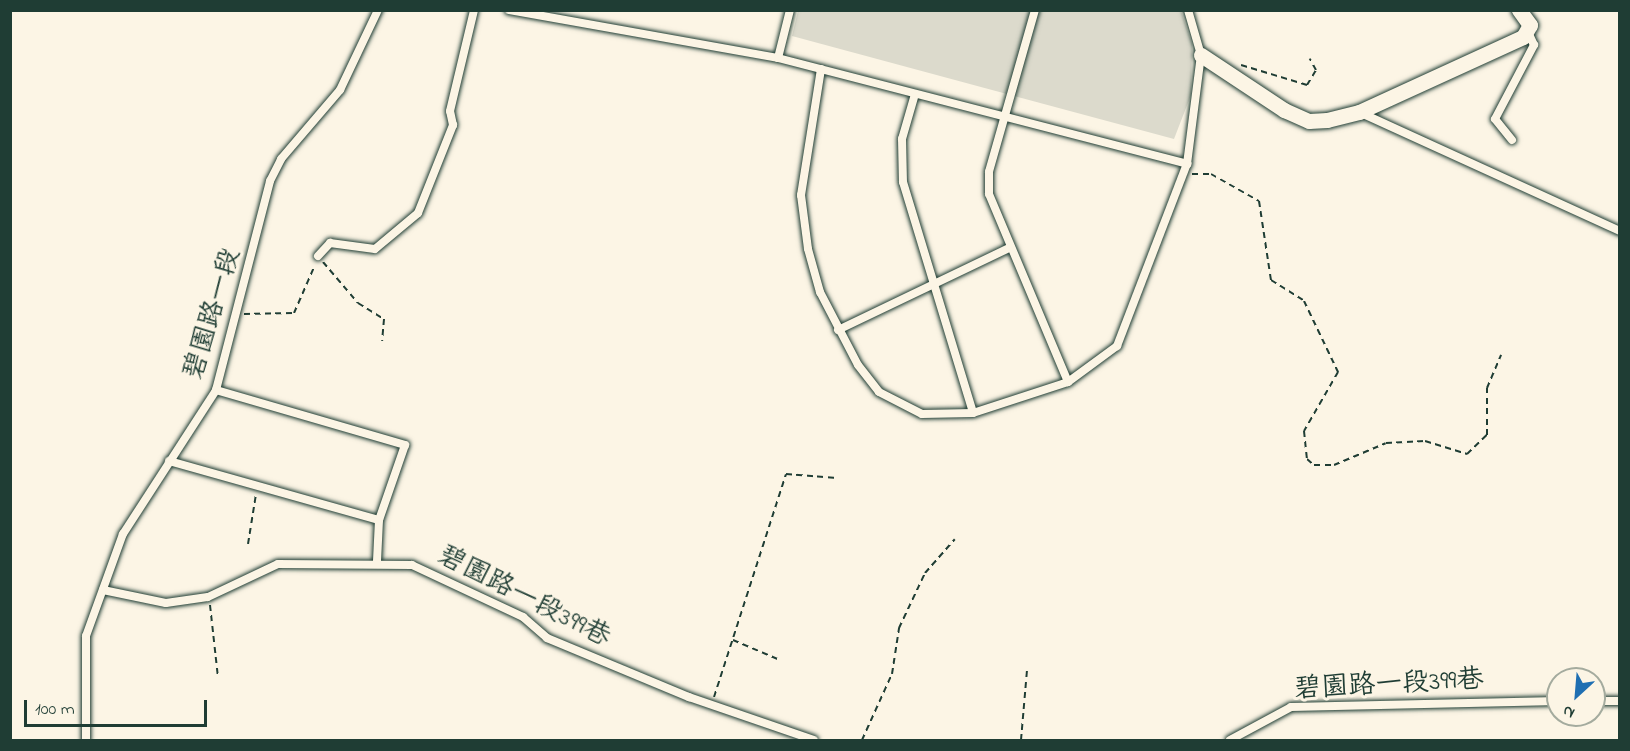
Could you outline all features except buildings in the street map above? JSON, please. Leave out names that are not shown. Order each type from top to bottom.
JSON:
[{"type":"street","points":[[1201,55],[1309,120],[1359,112],[1528,32],[1530,25],[1519,10]]},
{"type":"lane","name":"碧園路一段","points":[[86,741],[86,636],[123,534],[216,390],[270,181],[281,159],[339,90],[378,10]]},
{"type":"lane","points":[[318,256],[330,243],[382,246],[418,213],[453,125],[450,111],[474,10]]},
{"type":"lane","points":[[509,10],[778,58],[1004,117],[1185,168]]},
{"type":"lane","points":[[778,58],[790,10]]},
{"type":"lane","points":[[1035,10],[1004,117],[988,183],[1009,248],[1068,382]]},
{"type":"lane","points":[[821,69],[801,195],[807,249],[838,330],[879,392],[922,414],[973,413],[1068,382],[1117,346],[1185,168],[1201,55],[1188,10]]},
{"type":"lane","points":[[1512,140],[1496,119],[1534,45],[1528,32]]},
{"type":"lane","points":[[915,94],[902,139],[903,182],[973,413]]},
{"type":"lane","points":[[1359,112],[1620,231]]},
{"type":"lane","points":[[838,330],[1009,248]]},
{"type":"lane","points":[[216,390],[272,402],[405,446],[380,520],[377,561]]},
{"type":"lane","points":[[169,461],[380,520]]},
{"type":"lane","name":"碧園路一段399巷","points":[[103,590],[166,603],[208,597],[278,564],[377,561],[412,565],[524,617],[547,638],[711,705],[814,741]]},
{"type":"lane","name":"碧園路一段399巷","points":[[1230,741],[1292,707],[1546,701]]},
{"type":"path","points":[[1216,66],[1249,65],[1306,84],[1316,70],[1310,59]]},
{"type":"path","points":[[1185,168],[1211,174],[1259,201],[1271,280],[1304,301],[1314,316],[1338,372],[1304,431],[1307,459],[1314,465],[1334,465],[1386,442],[1425,441],[1467,454],[1487,435],[1487,388],[1501,355]]},
{"type":"path","points":[[235,314],[294,314],[318,256],[358,303],[384,318],[382,341]]},
{"type":"path","points":[[711,705],[786,474],[837,478]]},
{"type":"path","points":[[248,544],[257,485]]},
{"type":"path","points":[[862,741],[892,674],[898,628],[925,573],[955,539]]},
{"type":"path","points":[[208,597],[218,677]]},
{"type":"path","points":[[732,640],[780,660]]},
{"type":"path","points":[[1021,741],[1027,670]]},
{"type":"shaded area","points":[[798,11],[1181,11],[1192,44],[1191,95],[1174,139],[792,36]]}]
